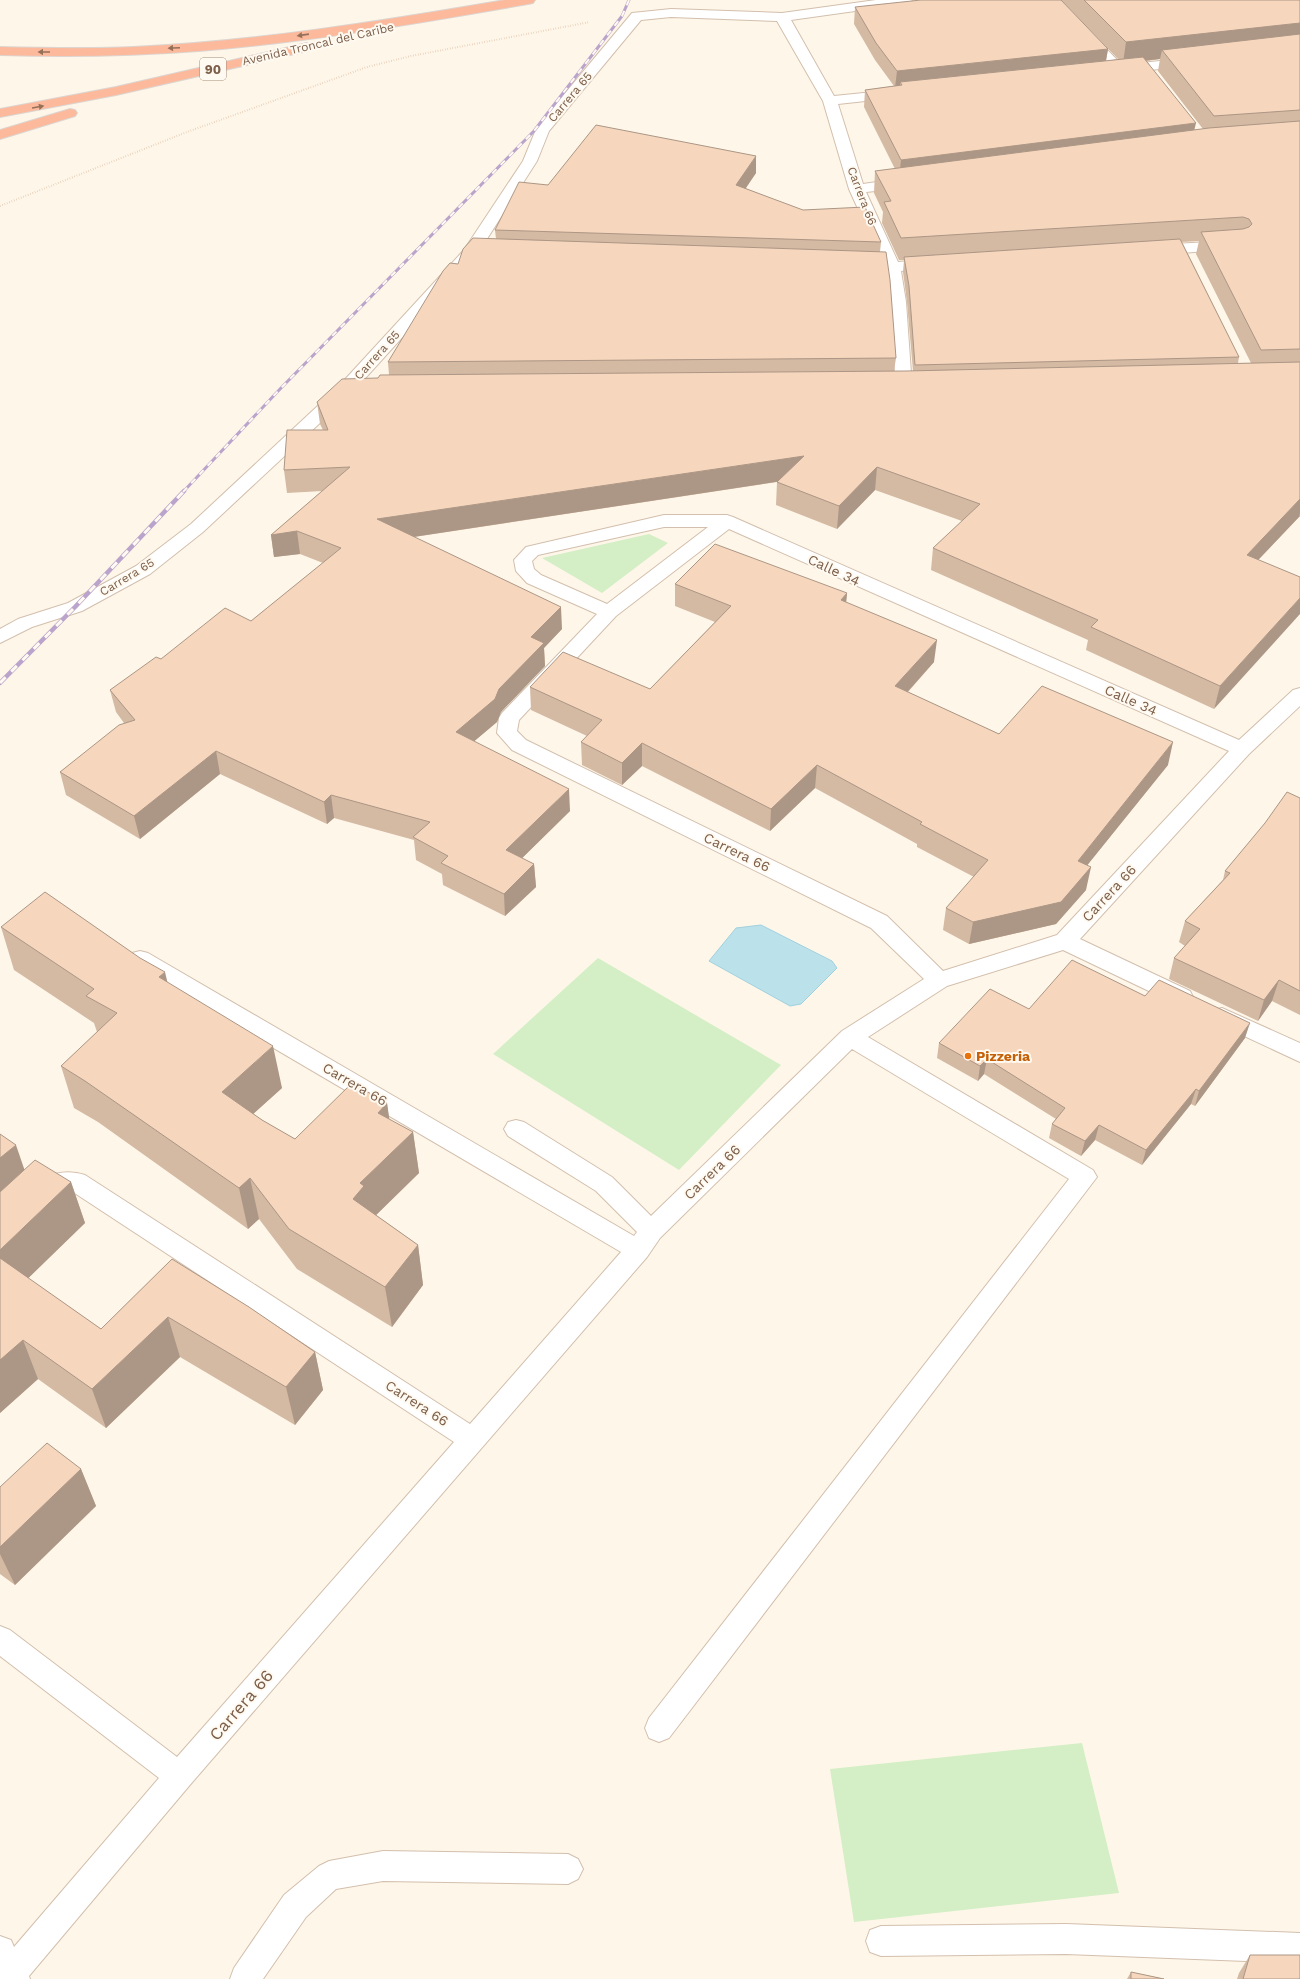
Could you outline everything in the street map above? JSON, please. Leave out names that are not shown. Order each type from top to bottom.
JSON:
[{"type":"highway","name":"Avenida Troncal del Caribe","points":[[0,113],[48,105],[202,72],[425,19],[528,0]]},
{"type":"highway","name":"Avenida Troncal del Caribe","points":[[0,51],[96,52],[217,46],[425,19]]},
{"type":"highway","points":[[0,134],[202,72]]},
{"type":"street","points":[[782,17],[905,0]]},
{"type":"street","points":[[1051,0],[1118,69]]},
{"type":"street","name":"Carrera 65","points":[[0,637],[25,623],[75,607],[143,570],[197,528],[344,391],[477,253],[530,161],[542,130],[637,16],[671,14],[782,17]]},
{"type":"street","name":"Carrera 66","points":[[782,17],[830,100],[857,189],[892,267],[898,302],[904,387]]},
{"type":"street","points":[[1102,71],[1199,61]]},
{"type":"street","points":[[1145,67],[1154,79]]},
{"type":"street","points":[[830,100],[908,92]]},
{"type":"street","points":[[857,189],[920,181]]},
{"type":"street","points":[[1144,251],[1188,256],[1238,245]]},
{"type":"street","points":[[844,265],[892,267],[947,263]]},
{"type":"street","points":[[344,391],[368,391]]},
{"type":"street","points":[[728,521],[609,612],[534,579],[525,571],[523,560],[532,551],[664,522],[728,521]]},
{"type":"street","name":"Calle 34","points":[[728,521],[864,583],[1242,749]]},
{"type":"street","name":"Carrera 66","points":[[609,612],[509,718],[507,733],[519,745],[879,922],[939,980]]},
{"type":"street","name":"Carrera 66","points":[[9,1968],[473,1440],[645,1240],[850,1037],[939,980],[1065,941],[1242,749],[1300,695]]},
{"type":"street","points":[[1065,941],[1300,1053]]},
{"type":"street","name":"Carrera 66","points":[[119,947],[645,1240]]},
{"type":"street","points":[[659,1728],[1086,1177],[850,1037]]},
{"type":"street","points":[[516,1129],[604,1184],[645,1240]]},
{"type":"street","name":"Carrera 66","points":[[0,1229],[45,1188],[56,1183],[77,1182],[473,1440]]},
{"type":"street","points":[[0,1640],[179,1776]]},
{"type":"street","points":[[245,1979],[295,1906],[329,1876],[383,1866],[568,1869]]},
{"type":"street","points":[[881,1941],[1066,1939],[1300,1948]]},
{"type":"path","points":[[0,206],[187,132],[367,67],[411,56],[591,22]]},
{"type":"green space","points":[[649,534],[668,543],[602,593],[542,558]]},
{"type":"green space","points":[[598,958],[781,1065],[679,1170],[493,1054]]},
{"type":"green space","points":[[1082,1743],[1119,1893],[854,1922],[830,1769]]},
{"type":"water","points":[[761,925],[832,961],[837,968],[801,1004],[790,1006],[709,961],[736,928]]},
{"type":"building","points":[[921,0],[1061,0],[1108,49],[897,71],[876,43],[855,7]]},
{"type":"building","points":[[1084,0],[1300,0],[1300,23],[1126,42]]},
{"type":"building","points":[[1300,34],[1300,110],[1214,116],[1162,50]]},
{"type":"building","points":[[1143,57],[1196,123],[901,160],[865,90],[902,85],[900,82]]},
{"type":"building","points":[[1300,121],[1300,349],[1261,350],[1201,232],[1243,229],[1252,224],[1249,219],[1243,217],[901,238],[884,202],[891,201],[875,171],[1209,128]]},
{"type":"building","points":[[596,125],[756,156],[736,185],[803,210],[865,207],[881,242],[495,230],[519,182],[548,185]]},
{"type":"building","points":[[473,238],[886,252],[890,280],[896,358],[388,362],[443,271],[450,263],[458,264],[463,249]]},
{"type":"building","points":[[1180,239],[1239,357],[915,365],[909,286],[904,257]]},
{"type":"building","points":[[1300,362],[1300,499],[1247,555],[1300,577],[1300,598],[1220,686],[1091,627],[1098,620],[933,548],[980,504],[877,467],[839,506],[777,482],[804,456],[377,519],[561,607],[531,637],[544,643],[499,689],[495,699],[456,732],[569,789],[506,850],[534,864],[504,894],[441,863],[448,856],[413,837],[430,822],[331,795],[324,802],[216,751],[134,816],[60,772],[119,725],[135,720],[110,690],[156,657],[161,659],[225,608],[251,621],[341,548],[297,531],[271,535],[350,467],[284,470],[287,430],[328,430],[317,402],[342,379],[378,378],[380,375],[906,371]]},
{"type":"building","points":[[715,544],[847,593],[841,600],[937,640],[895,686],[999,734],[1042,686],[1173,742],[1078,861],[1091,867],[1061,902],[973,922],[946,908],[988,860],[920,824],[922,822],[817,765],[771,809],[642,743],[622,763],[581,742],[602,720],[530,687],[563,652],[650,689],[731,606],[675,584]]},
{"type":"building","points":[[1287,792],[1300,798],[1300,991],[1279,980],[1264,1000],[1174,958],[1200,929],[1185,921],[1230,873],[1225,871],[1265,823]]},
{"type":"building","points":[[45,892],[140,958],[165,972],[159,977],[273,1046],[222,1092],[262,1120],[295,1139],[352,1083],[387,1103],[378,1113],[413,1132],[360,1183],[364,1186],[353,1199],[418,1245],[385,1287],[289,1229],[250,1178],[239,1188],[61,1066],[117,1013],[86,996],[94,989],[1,927]]},
{"type":"building","points":[[1072,960],[1145,996],[1159,980],[1250,1023],[1199,1091],[1196,1089],[1146,1150],[1099,1125],[1085,1141],[1052,1124],[1065,1108],[987,1059],[980,1066],[939,1043],[990,989],[1029,1009]]},
{"type":"building","points":[[0,1134],[16,1145],[0,1158]]},
{"type":"building","points":[[35,1160],[71,1182],[0,1250],[0,1192]]},
{"type":"building","points":[[0,1258],[101,1329],[172,1259],[249,1307],[315,1352],[286,1387],[168,1317],[92,1389],[23,1340],[0,1360]]},
{"type":"building","points":[[47,1443],[81,1469],[0,1547],[0,1487]]},
{"type":"building","points":[[1250,1955],[1300,1955],[1300,1979],[1243,1979]]},
{"type":"building","points":[[1131,1972],[1164,1979],[1131,1979]]},
{"type":"railway","points":[[183,492],[281,388],[534,131],[622,16],[629,0]]},
{"type":"railway","points":[[0,683],[75,607],[184,491]]},
{"type":"place","name":"Pizzeria","points":[[968,1056]]}]
